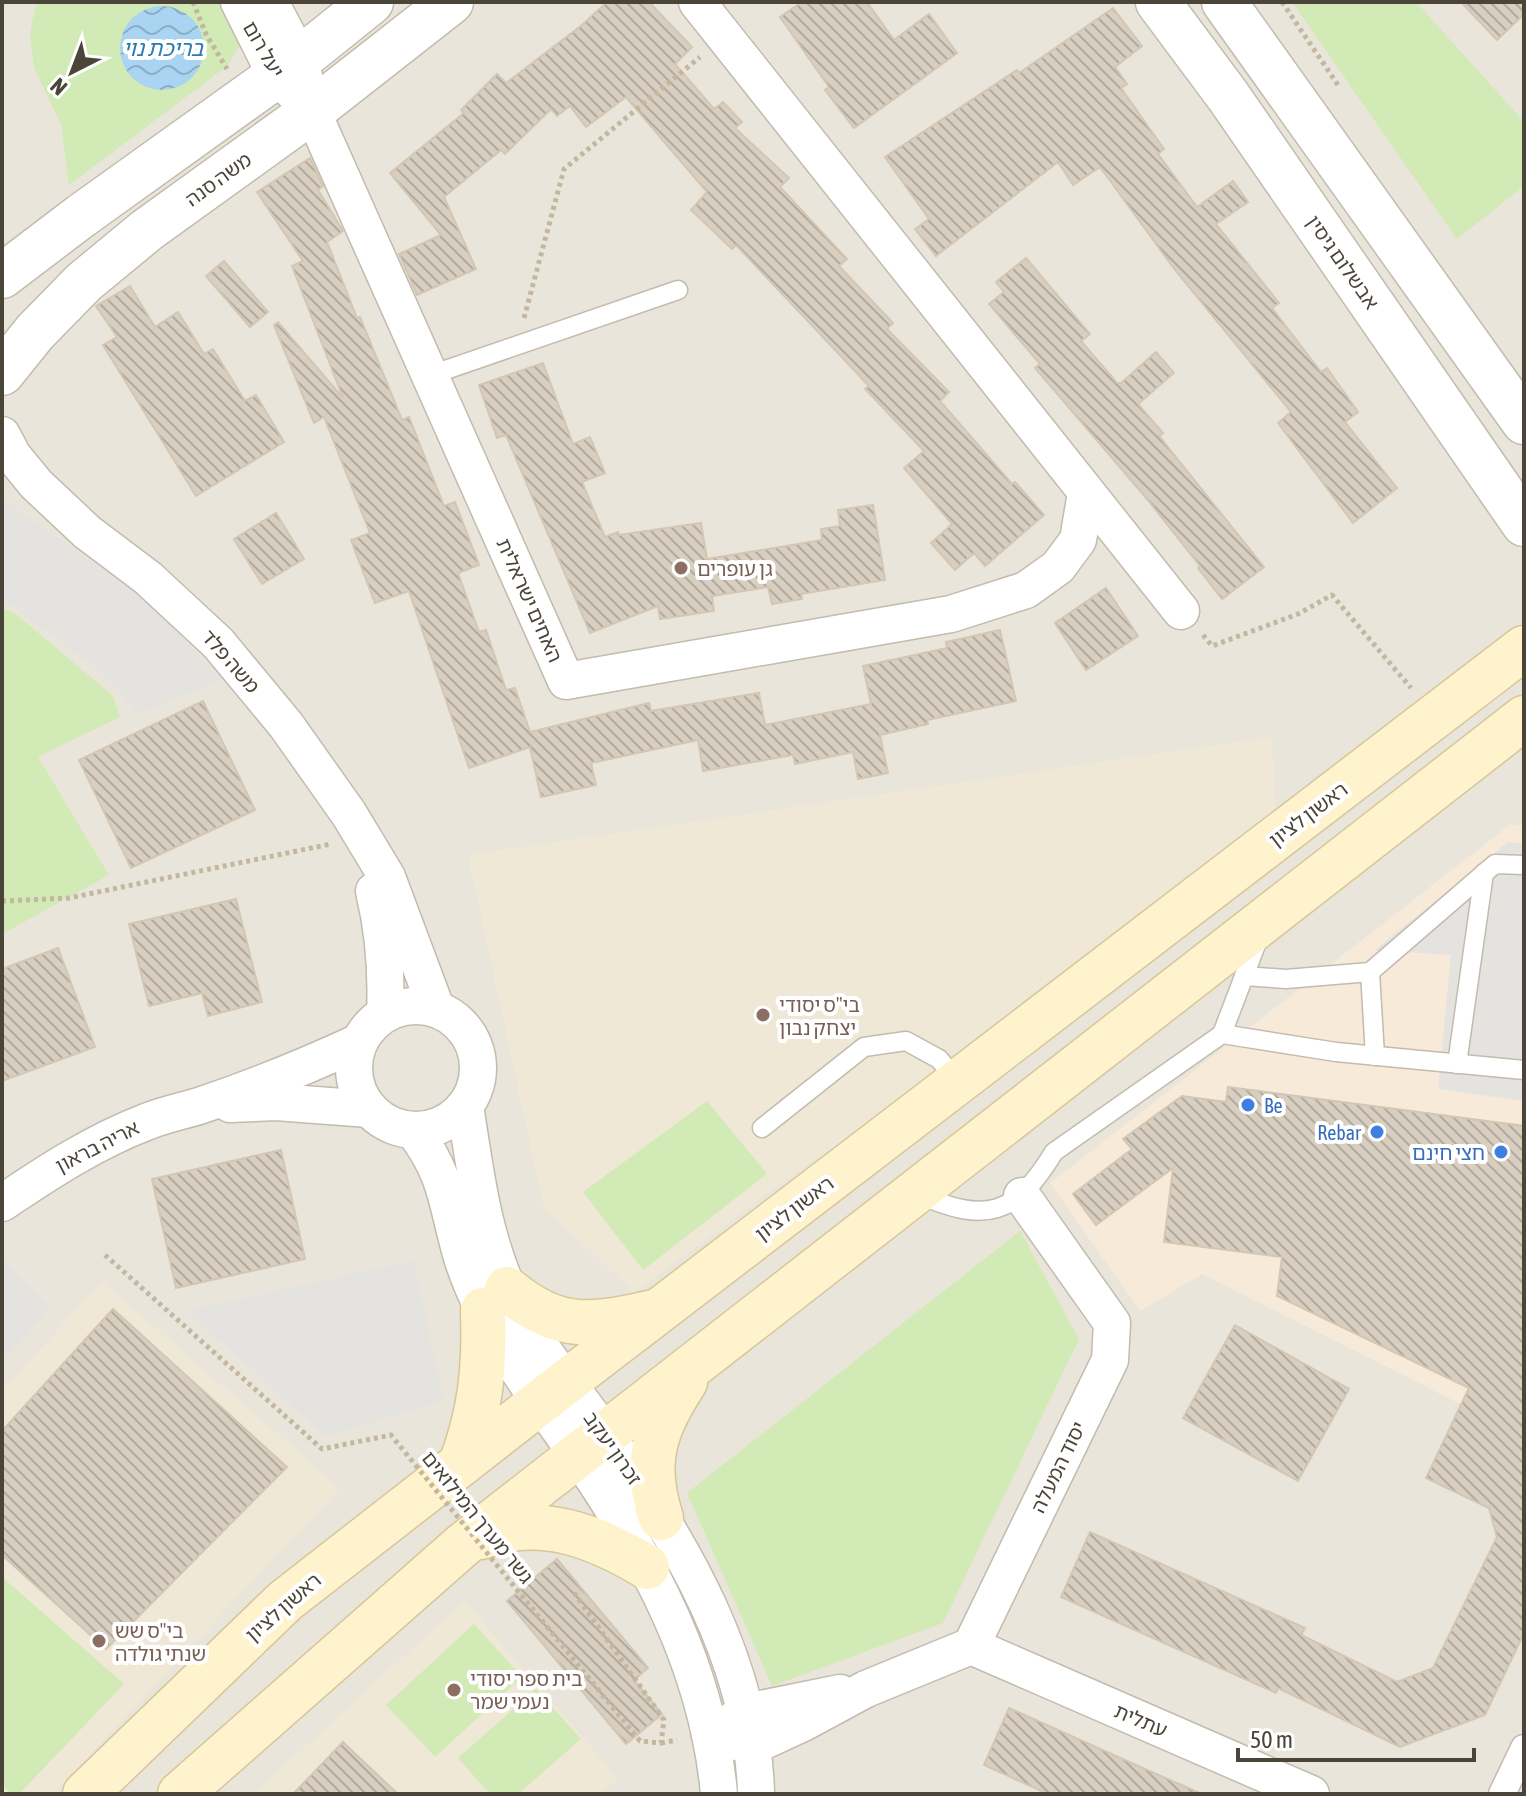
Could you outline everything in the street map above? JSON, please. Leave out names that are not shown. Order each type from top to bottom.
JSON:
[{"type":"main road","points":[[1513,655],[1524,610]]},
{"type":"main road","name":"ראשון לציון","points":[[85,1794],[285,1601],[1513,655]]},
{"type":"main road","points":[[180,1794],[464,1544],[1522,720]]},
{"type":"main road","points":[[461,1464],[474,1428],[482,1391],[495,1299],[527,1305],[549,1317],[569,1321],[615,1321],[660,1310]]},
{"type":"main road","points":[[661,1518],[652,1491],[650,1465],[654,1446],[670,1405],[696,1364]]},
{"type":"main road","points":[[464,1544],[501,1529],[531,1525],[592,1540],[647,1567]]},
{"type":"street","name":"יעל רום","points":[[239,2],[274,78],[312,111]]},
{"type":"street","name":"יעל רום","points":[[270,2],[274,78]]},
{"type":"street","points":[[2,276],[274,78],[371,2]]},
{"type":"street","name":"משה סנה","points":[[2,373],[35,332],[84,282],[147,230],[312,111],[451,2]]},
{"type":"street","points":[[697,2],[1181,611]]},
{"type":"street","name":"אבשלום גיסין","points":[[1158,2],[1228,96],[1524,524]]},
{"type":"street","points":[[1224,2],[1524,422]]},
{"type":"street","name":"האחים ישראלית","points":[[312,111],[566,681],[951,614],[1026,590],[1058,567],[1078,540],[1086,493]]},
{"type":"street","name":"משה פלד","points":[[2,435],[13,456],[36,484],[87,532],[148,578],[218,643],[286,725],[387,877],[436,1008]]},
{"type":"street","name":"משה פלד","points":[[2,484],[87,532]]},
{"type":"street","name":"משה פלד","points":[[354,826],[384,930],[387,979],[385,1014]]},
{"type":"street","points":[[417,1005],[436,1008],[453,1018],[467,1032],[476,1050],[479,1070],[475,1089],[465,1106],[442,1124],[414,1131],[393,1126],[369,1109],[360,1098],[353,1077],[354,1055],[376,1018],[395,1008],[417,1005]]},
{"type":"street","name":"אריה בראון","points":[[2,1203],[60,1164],[104,1140],[148,1121],[318,1061],[359,1042]]},
{"type":"street","name":"אריה בראון","points":[[200,1105],[276,1102],[369,1109]]},
{"type":"street","name":"זכרון יעקב","points":[[465,1106],[492,1248],[495,1299]]},
{"type":"street","name":"זכרון יעקב","points":[[414,1131],[444,1181],[461,1253],[495,1299],[526,1325],[553,1392],[592,1445],[661,1518],[709,1609],[734,1670],[749,1729],[756,1794]]},
{"type":"street","name":"יסוד המעלה","points":[[971,1646],[1110,1360],[1112,1323],[1022,1196]]},
{"type":"street","name":"זכרון יעקב","points":[[592,1445],[632,1540],[683,1643],[699,1686],[719,1794]]},
{"type":"street","points":[[710,1735],[803,1723],[866,1689],[971,1646]]},
{"type":"street","name":"עתלית","points":[[971,1646],[1311,1794]]},
{"type":"street","points":[[1502,1794],[1524,1748]]},
{"type":"lane","points":[[431,375],[678,290]]},
{"type":"lane","points":[[1244,976],[1286,979],[1370,972],[1495,864],[1524,865]]},
{"type":"lane","points":[[1457,1064],[1484,873]]},
{"type":"lane","points":[[916,1193],[949,1208],[976,1212],[1001,1207],[1022,1196],[1039,1177],[1054,1152],[1222,1034],[1265,920]]},
{"type":"lane","points":[[1370,972],[1375,1056]]},
{"type":"lane","points":[[1222,1034],[1336,1052],[1524,1070]]},
{"type":"lane","points":[[762,1128],[864,1047],[906,1041],[939,1059],[958,1082]]},
{"type":"path","points":[[193,2],[206,34],[274,78]]},
{"type":"path","points":[[1282,2],[1338,85]]},
{"type":"path","points":[[516,346],[564,169],[724,37]]},
{"type":"path","points":[[1181,611],[1212,646],[1298,614],[1332,595],[1435,717]]},
{"type":"path","points":[[2,901],[69,898],[354,826]]},
{"type":"path","name":"גשר מערך המילואים","points":[[105,1255],[322,1449],[391,1435],[640,1741],[661,1743],[664,1720],[572,1590]]},
{"type":"shaded area","points":[[2,2],[1524,2],[1524,1794],[2,1794]]},
{"type":"shaded area","points":[[2,499],[153,605],[221,680],[139,713],[97,669],[2,598]]},
{"type":"shaded area","name":"בי\"ס יסודי יצחק נבון","points":[[1272,737],[1276,839],[793,1175],[634,1293],[543,1205],[468,855]]},
{"type":"shaded area","points":[[1511,824],[1524,826],[1524,1436],[1202,1274],[1140,1311],[1050,1183]]},
{"type":"shaded area","points":[[1508,842],[1524,844],[1524,1101],[1438,1089],[1451,955],[1375,950]]},
{"type":"shaded area","points":[[2,1258],[51,1307],[2,1361]]},
{"type":"shaded area","points":[[414,1260],[443,1401],[326,1436],[186,1311]]},
{"type":"shaded area","name":"בי\"ס שש שנתי גולדה","points":[[102,1282],[340,1488],[53,1794],[2,1794],[2,1391]]},
{"type":"shaded area","name":"בית ספר יסודי נעמי שמר","points":[[464,1601],[618,1778],[601,1794],[254,1794]]},
{"type":"green space","points":[[37,2],[228,2],[243,40],[227,66],[69,185],[61,124],[34,68],[30,32]]},
{"type":"green space","points":[[1292,2],[1416,2],[1524,122],[1524,186],[1457,239]]},
{"type":"green space","points":[[2,608],[17,615],[113,696],[120,717],[38,757],[109,875],[2,934]]},
{"type":"green space","points":[[707,1101],[767,1174],[643,1270],[583,1192]]},
{"type":"green space","points":[[1020,1231],[1079,1339],[943,1623],[772,1686],[687,1493]]},
{"type":"green space","points":[[2,1577],[124,1684],[19,1794],[11,1794],[2,1785]]},
{"type":"green space","points":[[474,1624],[522,1677],[435,1757],[386,1705]]},
{"type":"green space","points":[[536,1689],[581,1739],[518,1794],[490,1794],[458,1758]]},
{"type":"water","name":"בריכת נוי","points":[[162,6],[178,9],[192,18],[201,32],[204,48],[201,64],[192,78],[178,87],[162,90],[146,87],[132,78],[123,64],[120,48],[123,32],[132,18],[146,9]]},
{"type":"building","points":[[607,2],[649,2],[692,47],[675,64],[714,109],[723,102],[742,122],[735,128],[789,178],[780,187],[847,259],[839,266],[893,323],[887,329],[949,392],[940,401],[1012,484],[1015,482],[1044,515],[985,566],[974,553],[955,570],[931,543],[952,524],[904,468],[924,451],[865,389],[869,386],[736,245],[732,249],[691,210],[707,192],[626,97],[586,127],[570,106],[557,116],[551,109],[505,154],[501,150],[444,197],[476,269],[417,295],[399,254],[441,235],[390,173],[464,113],[461,110],[497,74],[506,83]]},
{"type":"building","points":[[802,2],[867,2],[894,40],[929,14],[957,53],[854,128],[825,90],[829,87],[780,17]]},
{"type":"building","points":[[1461,2],[1524,2],[1524,14],[1497,40]]},
{"type":"building","points":[[1113,8],[1142,46],[1115,67],[1127,84],[1121,88],[1164,149],[1158,154],[1197,207],[1233,181],[1248,202],[1216,224],[1279,303],[1272,308],[1321,372],[1327,368],[1358,412],[1345,422],[1397,488],[1353,523],[1278,423],[1291,412],[1175,270],[1100,167],[1073,185],[1058,162],[936,256],[915,229],[929,219],[885,157],[1017,70],[1019,73]]},
{"type":"building","points":[[310,158],[323,186],[318,190],[343,231],[327,242],[402,420],[409,417],[444,506],[455,502],[479,565],[458,573],[479,632],[486,630],[506,690],[515,688],[530,732],[649,703],[651,711],[759,693],[765,725],[871,704],[863,666],[947,648],[946,642],[1000,630],[1016,701],[927,720],[928,724],[880,735],[888,773],[858,779],[853,752],[795,764],[793,755],[703,771],[698,740],[591,763],[596,785],[541,797],[530,747],[469,768],[409,591],[375,603],[351,540],[370,533],[324,417],[314,423],[274,325],[278,322],[343,398],[292,266],[303,261],[257,192]]},
{"type":"building","points":[[1026,258],[1090,334],[1081,341],[1117,383],[1121,383],[1156,352],[1174,373],[1138,404],[1163,433],[1159,436],[1264,567],[1222,599],[1147,499],[1035,368],[1040,364],[989,304],[1004,292],[996,282]]},
{"type":"building","points":[[224,261],[268,312],[250,327],[206,276]]},
{"type":"building","points":[[130,286],[155,327],[178,312],[204,354],[213,349],[245,401],[256,395],[284,442],[196,496],[103,345],[117,337],[96,306]]},
{"type":"building","points":[[543,363],[573,444],[590,437],[605,473],[582,482],[605,537],[618,532],[619,535],[701,523],[707,559],[822,540],[821,529],[840,526],[838,510],[873,505],[885,580],[801,594],[802,599],[772,604],[768,587],[712,596],[714,611],[660,619],[658,606],[590,633],[506,435],[497,438],[479,385]]},
{"type":"building","points":[[276,513],[304,559],[262,584],[234,539]]},
{"type":"building","points":[[1106,588],[1138,636],[1086,670],[1055,623]]},
{"type":"building","points":[[203,701],[255,810],[131,868],[79,760]]},
{"type":"building","points":[[236,899],[262,1002],[208,1016],[202,993],[149,1006],[129,924]]},
{"type":"building","points":[[58,948],[95,1047],[2,1081],[2,969]]},
{"type":"building","points":[[1228,1087],[1524,1126],[1524,1633],[1485,1715],[1400,1747],[1278,1688],[1276,1693],[1061,1597],[1090,1532],[1305,1628],[1301,1635],[1397,1682],[1433,1668],[1497,1537],[1489,1508],[1426,1478],[1469,1388],[1277,1296],[1282,1257],[1164,1242],[1173,1168],[1096,1225],[1073,1194],[1132,1149],[1123,1139],[1182,1096],[1226,1102]]},
{"type":"building","points":[[281,1150],[305,1259],[176,1288],[152,1179]]},
{"type":"building","points":[[113,1309],[287,1467],[106,1649],[2,1555],[2,1431]]},
{"type":"building","points":[[1235,1325],[1349,1389],[1298,1481],[1183,1418]]},
{"type":"building","points":[[557,1559],[648,1668],[634,1680],[662,1714],[626,1744],[507,1601]]},
{"type":"building","points":[[1009,1708],[1202,1794],[1048,1794],[984,1765]]},
{"type":"building","points":[[343,1742],[365,1763],[398,1794],[293,1794]]},
{"type":"place","name":"גן עופרים","points":[[681,568]]},
{"type":"place","name":"בי\"ס יסודי יצחק נבון","points":[[763,1015]]},
{"type":"place","name":"Be","points":[[1248,1105]]},
{"type":"place","name":"Rebar","points":[[1377,1132]]},
{"type":"place","name":"חצי חינם","points":[[1501,1152]]},
{"type":"place","name":"בי\"ס שש שנתי גולדה","points":[[99,1641]]},
{"type":"place","name":"בית ספר יסודי נעמי שמר","points":[[454,1690]]}]
